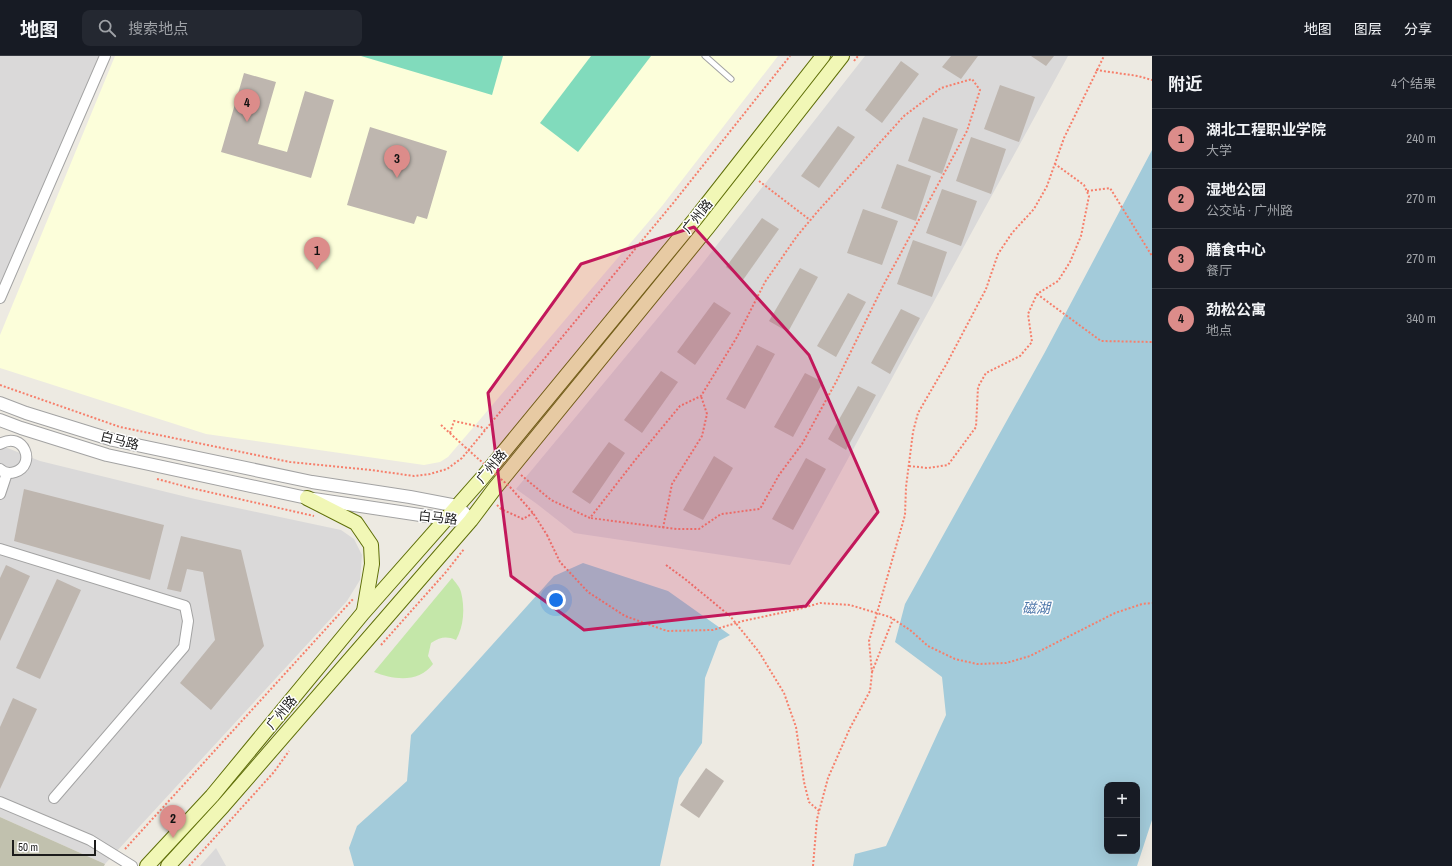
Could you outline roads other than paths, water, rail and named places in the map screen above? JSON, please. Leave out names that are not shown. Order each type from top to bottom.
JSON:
[{"type":"main road","name":"广州路","points":[[147,866],[212,796],[363,613],[483,477],[696,218],[823,56]]},
{"type":"main road","name":"广州路","points":[[168,866],[223,806],[471,520],[708,227],[842,56]]},
{"type":"main road","points":[[306,498],[356,523],[371,545],[372,564],[363,613]]},
{"type":"street","points":[[0,298],[105,56]]},
{"type":"street","name":"白马路","points":[[0,403],[26,413],[113,440],[312,482],[410,497],[457,506],[471,520]]},
{"type":"street","name":"白马路","points":[[0,420],[107,455],[306,498],[447,519],[471,520]]},
{"type":"street","points":[[0,432],[0,444],[10,440],[16,441],[24,448],[26,453],[26,458],[22,468],[13,473],[4,471],[0,494]]},
{"type":"street","points":[[26,453],[33,444]]},
{"type":"street","points":[[0,549],[185,606],[188,621],[184,647],[54,798]]},
{"type":"street","points":[[0,802],[90,840],[132,866]]},
{"type":"lane","points":[[705,56],[731,79]]},
{"type":"water","name":"磁湖","points":[[1152,150],[1152,820],[1137,866],[853,866],[855,854],[886,846],[946,715],[942,677],[895,642],[905,604],[1045,352]]},
{"type":"water","points":[[583,563],[668,591],[730,635],[719,641],[705,678],[702,743],[679,778],[660,866],[354,866],[349,848],[357,826],[407,781],[411,735],[554,576]]},
{"type":"place","name":"劲松公寓","points":[[247,122]]},
{"type":"place","name":"膳食中心","points":[[397,178]]},
{"type":"place","name":"湖北工程职业学院","points":[[317,270]]},
{"type":"place","name":"湿地公园","points":[[173,838]]}]
